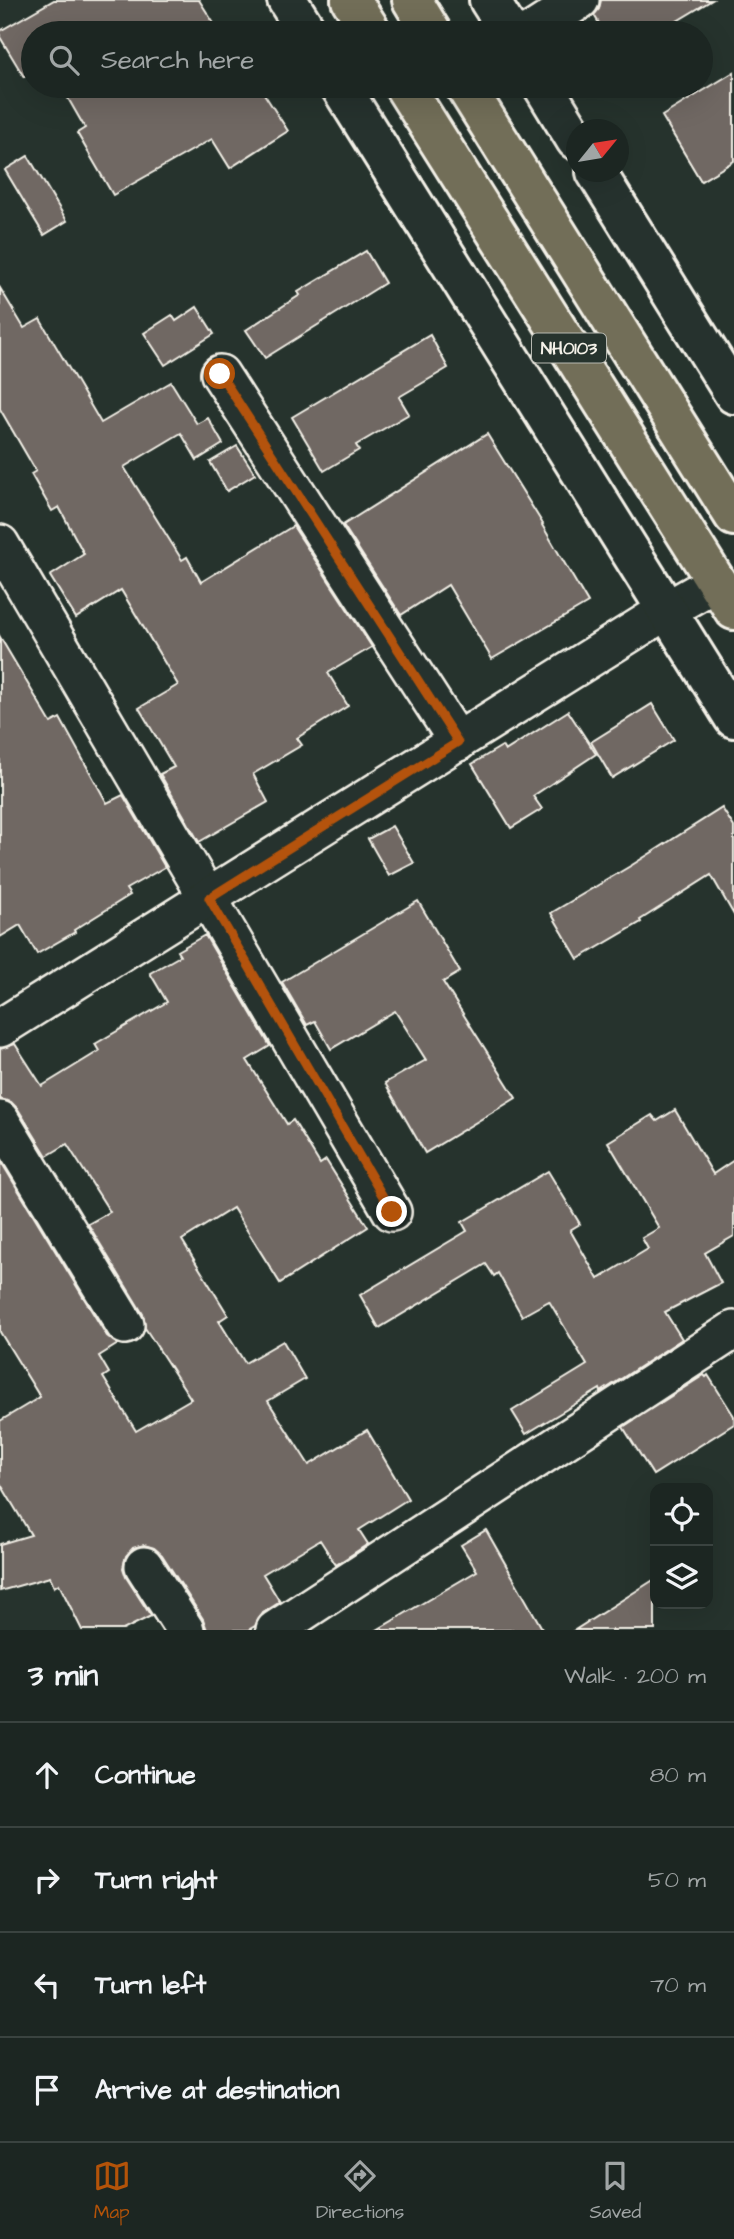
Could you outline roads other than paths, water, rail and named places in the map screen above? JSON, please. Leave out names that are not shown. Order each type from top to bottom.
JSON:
[{"type":"highway","points":[[351,0],[364,21]]},
{"type":"highway","points":[[412,0],[425,21]]},
{"type":"highway","name":"NH0103","points":[[412,98],[725,596]]},
{"type":"highway","name":"NH0103","points":[[473,98],[734,516]]},
{"type":"street","points":[[287,0],[300,21]]},
{"type":"street","points":[[489,0],[502,21]]},
{"type":"street","points":[[548,21],[580,0]]},
{"type":"street","points":[[347,98],[734,718]]},
{"type":"street","points":[[550,98],[566,124]]},
{"type":"street","points":[[602,182],[734,394]]},
{"type":"street","points":[[220,374],[458,742]]},
{"type":"street","points":[[0,544],[392,1212]]},
{"type":"street","points":[[0,1028],[667,610],[725,596]]},
{"type":"street","points":[[0,1120],[125,1325]]},
{"type":"street","points":[[275,1630],[734,1330]]},
{"type":"street","points":[[144,1566],[186,1630]]}]
